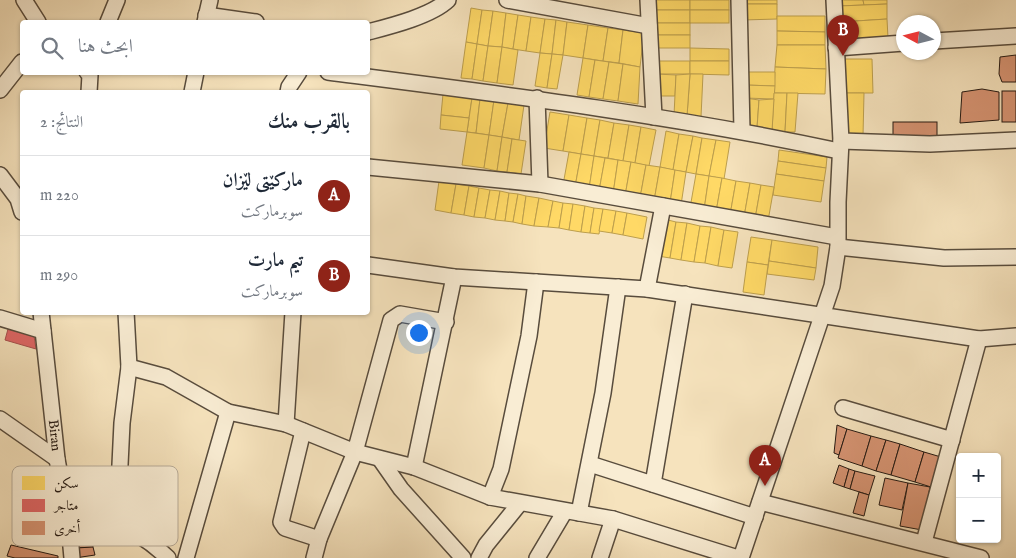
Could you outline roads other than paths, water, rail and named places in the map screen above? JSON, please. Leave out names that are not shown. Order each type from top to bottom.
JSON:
[{"type":"street","points":[[24,0],[37,20]]},
{"type":"street","points":[[109,20],[117,0]]},
{"type":"street","points":[[210,0],[205,19],[222,20]]},
{"type":"street","points":[[370,31],[425,13],[442,6],[448,0]]},
{"type":"street","points":[[507,0],[549,3],[649,26]]},
{"type":"street","points":[[648,0],[654,117]]},
{"type":"street","points":[[739,0],[742,130]]},
{"type":"street","points":[[129,367],[166,377],[228,412],[286,424],[355,452],[414,467],[490,497],[613,519],[740,558],[832,286],[838,242],[840,146],[834,0]]},
{"type":"street","points":[[941,41],[1016,36]]},
{"type":"street","points":[[836,48],[896,44]]},
{"type":"street","points":[[0,90],[20,65]]},
{"type":"street","points":[[89,75],[89,90]]},
{"type":"street","points":[[192,90],[195,75]]},
{"type":"street","points":[[288,90],[297,75]]},
{"type":"street","points":[[352,75],[537,98],[840,146],[1016,140]]},
{"type":"street","points":[[537,98],[540,184]]},
{"type":"street","points":[[370,167],[540,184],[663,206],[838,242],[944,258],[1016,257]]},
{"type":"street","points":[[0,175],[18,199],[20,206]]},
{"type":"street","points":[[646,288],[663,206]]},
{"type":"street","points":[[370,265],[454,277],[646,288],[979,338],[1016,336]]},
{"type":"street","points":[[414,467],[454,277]]},
{"type":"street","points":[[490,497],[501,469],[527,345],[536,282]]},
{"type":"street","points":[[537,558],[572,512],[590,464],[603,393],[618,287]]},
{"type":"street","points":[[653,484],[684,294]]},
{"type":"street","points":[[314,558],[319,539],[355,452],[391,320],[400,314],[446,322]]},
{"type":"street","name":"Biran","points":[[41,315],[58,466]]},
{"type":"street","points":[[120,466],[122,423],[129,367],[126,315]]},
{"type":"street","points":[[286,424],[293,315]]},
{"type":"street","points":[[0,318],[44,331]]},
{"type":"street","points":[[924,542],[979,338]]},
{"type":"street","points":[[843,408],[952,440]]},
{"type":"street","points":[[186,558],[228,412]]},
{"type":"street","points":[[0,419],[57,459]]},
{"type":"street","points":[[303,431],[281,522],[285,528],[319,539]]},
{"type":"street","points":[[380,459],[401,490],[463,558]]},
{"type":"street","points":[[590,464],[755,517]]},
{"type":"street","points":[[760,502],[924,542],[981,558]]},
{"type":"street","points":[[479,558],[486,545],[520,503]]},
{"type":"street","points":[[600,558],[613,519]]},
{"type":"street","points":[[154,546],[168,558]]},
{"type":"place","name":"تيم مارت","points":[[843,56]]},
{"type":"place","name":"مارکێتی لێزان","points":[[765,486]]}]
